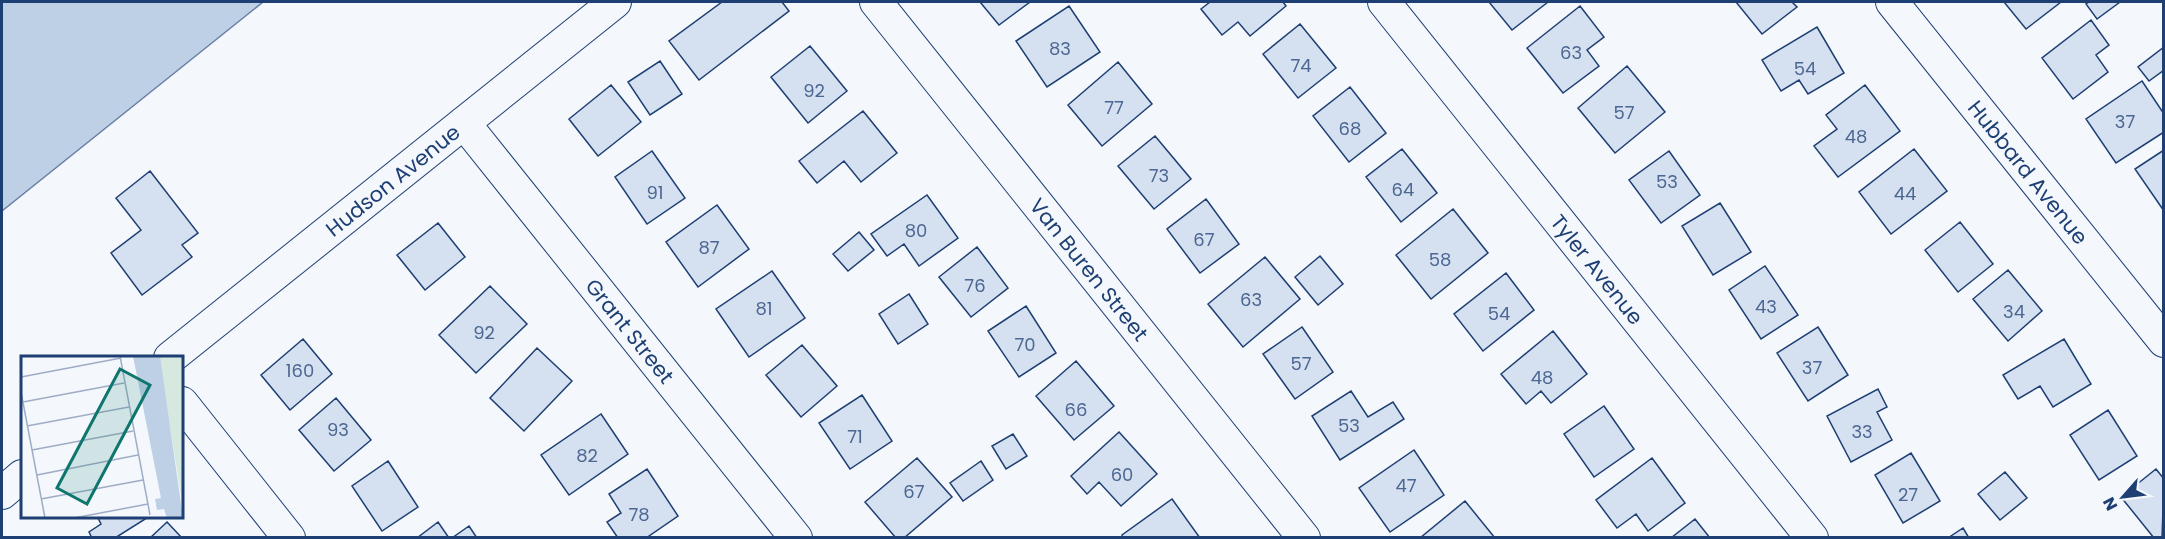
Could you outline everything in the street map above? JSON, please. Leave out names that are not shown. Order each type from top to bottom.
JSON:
[{"type":"street","name":"Hudson Avenue","points":[[172,356],[615,2]]},
{"type":"street","name":"Van Buren Street","points":[[876,2],[1304,537]]},
{"type":"street","name":"Tyler Avenue","points":[[1384,2],[1812,537]]},
{"type":"street","name":"Hubbard Avenue","points":[[1892,2],[2163,341]]},
{"type":"street","name":"Grant Street","points":[[464,123],[796,537]]},
{"type":"street","points":[[183,404],[289,537]]},
{"type":"street","points":[[2,493],[21,477]]},
{"type":"water","points":[[2,2],[263,2],[2,211]]},
{"type":"building","points":[[722,2],[782,2],[789,11],[699,80],[669,41]]},
{"type":"building","points":[[980,2],[1030,2],[999,25]]},
{"type":"building","points":[[1210,2],[1283,2],[1286,6],[1250,36],[1238,22],[1222,35],[1201,9]]},
{"type":"building","points":[[1489,2],[1548,2],[1512,30]]},
{"type":"building","points":[[1736,2],[1792,2],[1797,7],[1762,34]]},
{"type":"building","points":[[2004,2],[2061,2],[2026,29]]},
{"type":"building","points":[[2089,2],[2120,2],[2097,19],[2086,4]]},
{"type":"building","points":[[1069,6],[1100,52],[1047,87],[1016,41]]},
{"type":"building","points":[[1580,6],[1604,37],[1587,50],[1599,66],[1563,93],[1527,48]]},
{"type":"building","points":[[2091,20],[2109,45],[2096,55],[2108,72],[2073,99],[2042,58]]},
{"type":"building","points":[[1300,24],[1336,68],[1298,98],[1263,54]]},
{"type":"building","points":[[1817,27],[1844,73],[1808,94],[1799,80],[1781,91],[1762,60]]},
{"type":"building","points":[[810,46],[847,91],[808,123],[771,77]]},
{"type":"building","points":[[2164,47],[2164,70],[2149,81],[2138,67]]},
{"type":"building","points":[[660,61],[682,94],[650,115],[628,82]]},
{"type":"building","points":[[1118,62],[1152,104],[1102,146],[1068,105]]},
{"type":"building","points":[[1627,66],[1665,112],[1615,153],[1578,108]]},
{"type":"building","points":[[2142,81],[2164,114],[2164,132],[2116,163],[2086,119]]},
{"type":"building","points":[[611,85],[641,122],[598,156],[569,119]]},
{"type":"building","points":[[1865,85],[1900,131],[1838,177],[1814,146],[1837,129],[1826,115]]},
{"type":"building","points":[[1350,87],[1386,133],[1349,162],[1313,116]]},
{"type":"building","points":[[863,111],[897,153],[861,182],[844,161],[817,183],[799,161]]},
{"type":"building","points":[[1155,136],[1191,179],[1154,209],[1118,166]]},
{"type":"building","points":[[1402,149],[1437,193],[1401,222],[1366,177]]},
{"type":"building","points":[[1914,149],[1947,191],[1891,234],[1859,192]]},
{"type":"building","points":[[2164,150],[2164,211],[2135,169]]},
{"type":"building","points":[[652,151],[685,198],[647,224],[615,177]]},
{"type":"building","points":[[1669,151],[1700,195],[1661,223],[1629,180]]},
{"type":"building","points":[[150,171],[198,233],[182,245],[192,257],[142,295],[111,253],[141,230],[116,198]]},
{"type":"building","points":[[927,195],[958,238],[919,266],[904,244],[887,256],[871,234]]},
{"type":"building","points":[[1206,199],[1239,244],[1200,273],[1167,229]]},
{"type":"building","points":[[1720,203],[1751,252],[1713,275],[1682,226]]},
{"type":"building","points":[[717,205],[749,249],[698,287],[666,242]]},
{"type":"building","points":[[1453,209],[1488,253],[1431,299],[1396,255]]},
{"type":"building","points":[[1960,222],[1993,264],[1958,292],[1925,250]]},
{"type":"building","points":[[438,223],[465,257],[425,290],[397,255]]},
{"type":"building","points":[[859,232],[874,250],[848,271],[833,254]]},
{"type":"building","points":[[977,247],[1008,288],[971,317],[939,277]]},
{"type":"building","points":[[1320,256],[1343,284],[1318,305],[1295,277]]},
{"type":"building","points":[[1265,257],[1300,299],[1243,347],[1208,304]]},
{"type":"building","points":[[1765,266],[1798,315],[1761,339],[1729,290]]},
{"type":"building","points":[[2008,270],[2042,311],[2008,341],[1973,299]]},
{"type":"building","points":[[772,271],[805,318],[749,357],[716,309]]},
{"type":"building","points":[[1506,273],[1534,310],[1483,351],[1454,314]]},
{"type":"building","points":[[490,286],[527,324],[476,373],[439,335]]},
{"type":"building","points":[[909,294],[928,324],[898,344],[879,314]]},
{"type":"building","points":[[1026,306],[1056,353],[1019,377],[988,331]]},
{"type":"building","points":[[1302,327],[1333,372],[1295,399],[1263,354]]},
{"type":"building","points":[[1818,327],[1848,375],[1808,401],[1777,353]]},
{"type":"building","points":[[1553,331],[1587,374],[1551,403],[1541,391],[1526,404],[1501,374]]},
{"type":"building","points":[[303,339],[332,374],[290,410],[261,375]]},
{"type":"building","points":[[2064,339],[2091,384],[2053,407],[2040,386],[2018,399],[2003,375]]},
{"type":"building","points":[[802,345],[837,386],[801,417],[766,375]]},
{"type":"building","points":[[537,348],[572,381],[524,431],[490,398]]},
{"type":"building","points":[[1076,361],[1114,406],[1074,440],[1036,396]]},
{"type":"building","points":[[1878,389],[1887,407],[1877,412],[1892,440],[1851,462],[1827,416]]},
{"type":"building","points":[[1351,391],[1368,417],[1393,402],[1404,419],[1340,460],[1312,416]]},
{"type":"building","points":[[862,395],[892,441],[850,469],[819,423]]},
{"type":"building","points":[[336,398],[371,440],[334,471],[299,430]]},
{"type":"building","points":[[1604,406],[1634,449],[1594,477],[1564,434]]},
{"type":"building","points":[[2108,410],[2137,456],[2099,480],[2070,435]]},
{"type":"building","points":[[601,414],[628,454],[569,495],[541,455]]},
{"type":"building","points":[[1119,432],[1157,474],[1121,506],[1099,482],[1087,494],[1071,476]]},
{"type":"building","points":[[1013,434],[1027,456],[1006,469],[992,446]]},
{"type":"building","points":[[1414,450],[1444,495],[1390,532],[1359,488]]},
{"type":"building","points":[[1911,453],[1940,501],[1903,523],[1875,475]]},
{"type":"building","points":[[917,458],[952,497],[904,538],[896,538],[865,502]]},
{"type":"building","points":[[1652,458],[1685,503],[1648,531],[1636,514],[1617,528],[1596,500]]},
{"type":"building","points":[[388,461],[418,507],[382,531],[352,486]]},
{"type":"building","points":[[981,461],[993,480],[963,501],[950,483]]},
{"type":"building","points":[[647,469],[678,516],[646,538],[618,538],[607,522],[621,513],[609,494]]},
{"type":"building","points":[[2156,469],[2164,479],[2162,538],[2154,538],[2121,497]]},
{"type":"building","points":[[2005,472],[2027,498],[2000,520],[1978,494]]},
{"type":"building","points":[[1172,499],[1200,538],[1123,538],[1122,535]]},
{"type":"building","points":[[1465,501],[1495,538],[1420,538]]},
{"type":"building","points":[[98,518],[147,518],[115,538],[92,538],[89,532],[101,524]]},
{"type":"building","points":[[1695,519],[1710,538],[1671,538]]},
{"type":"building","points":[[167,522],[182,538],[150,538]]},
{"type":"building","points":[[438,522],[449,538],[417,538]]},
{"type":"building","points":[[469,526],[477,538],[452,538]]},
{"type":"building","points":[[1963,528],[1969,538],[1948,538]]}]
